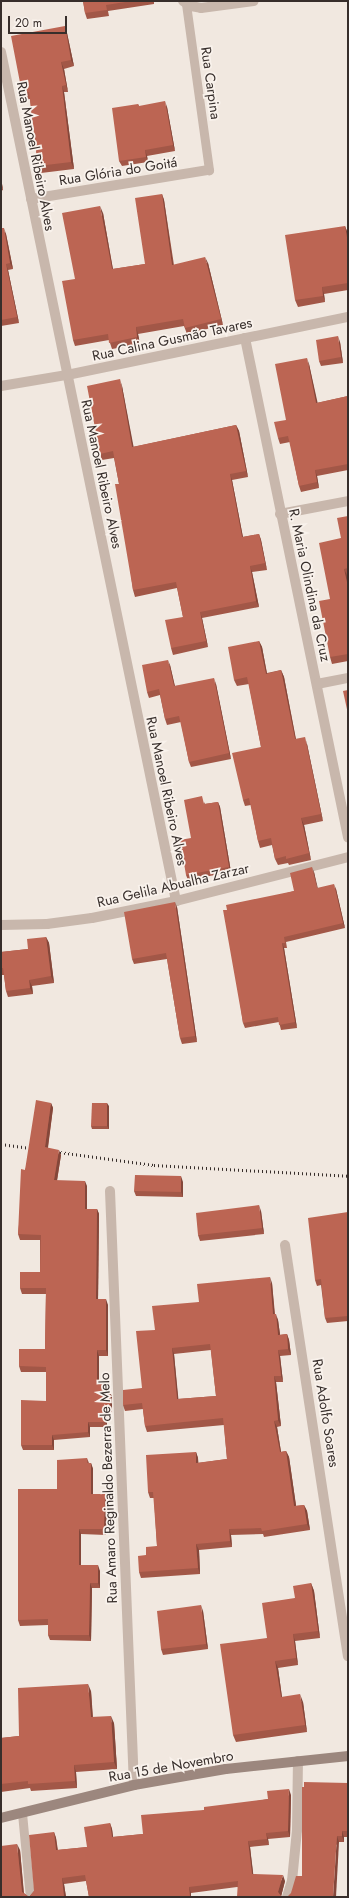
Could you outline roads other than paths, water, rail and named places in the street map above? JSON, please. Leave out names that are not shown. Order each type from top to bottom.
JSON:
[{"type":"main road","name":"Rua 15 de Novembro","points":[[1,1818],[134,1785],[226,1769],[348,1756]]},
{"type":"street","points":[[184,2],[205,7],[254,1]]},
{"type":"street","name":"Rua Manoel Ribeiro Alves","points":[[1,52],[176,900]]},
{"type":"street","name":"Rua Glória do Goitá","points":[[31,199],[209,170]]},
{"type":"street","name":"Rua Calina Gusmão Tavares","points":[[1,386],[67,375],[348,317]]},
{"type":"street","name":"R. Maria Olindina da Cruz","points":[[245,338],[280,514],[348,837]]},
{"type":"street","points":[[280,514],[348,501]]},
{"type":"street","points":[[317,684],[348,678]]},
{"type":"street","name":"Rua Gelila Abualha Zarzar","points":[[1,925],[41,924],[92,918],[176,900],[348,857]]},
{"type":"street","name":"Rua Amaro Reginaldo Bezerra de Melo","points":[[110,1191],[134,1785]]},
{"type":"street","name":"Rua Adolfo Soares","points":[[285,1245],[348,1656]]},
{"type":"street","points":[[287,1897],[292,1881],[297,1837],[298,1761]]},
{"type":"lane","name":"Rua Carpina","points":[[184,2],[209,170]]},
{"type":"lane","points":[[22,1813],[30,1897]]},
{"type":"railway","points":[[1,1144],[154,1165],[348,1176]]}]
